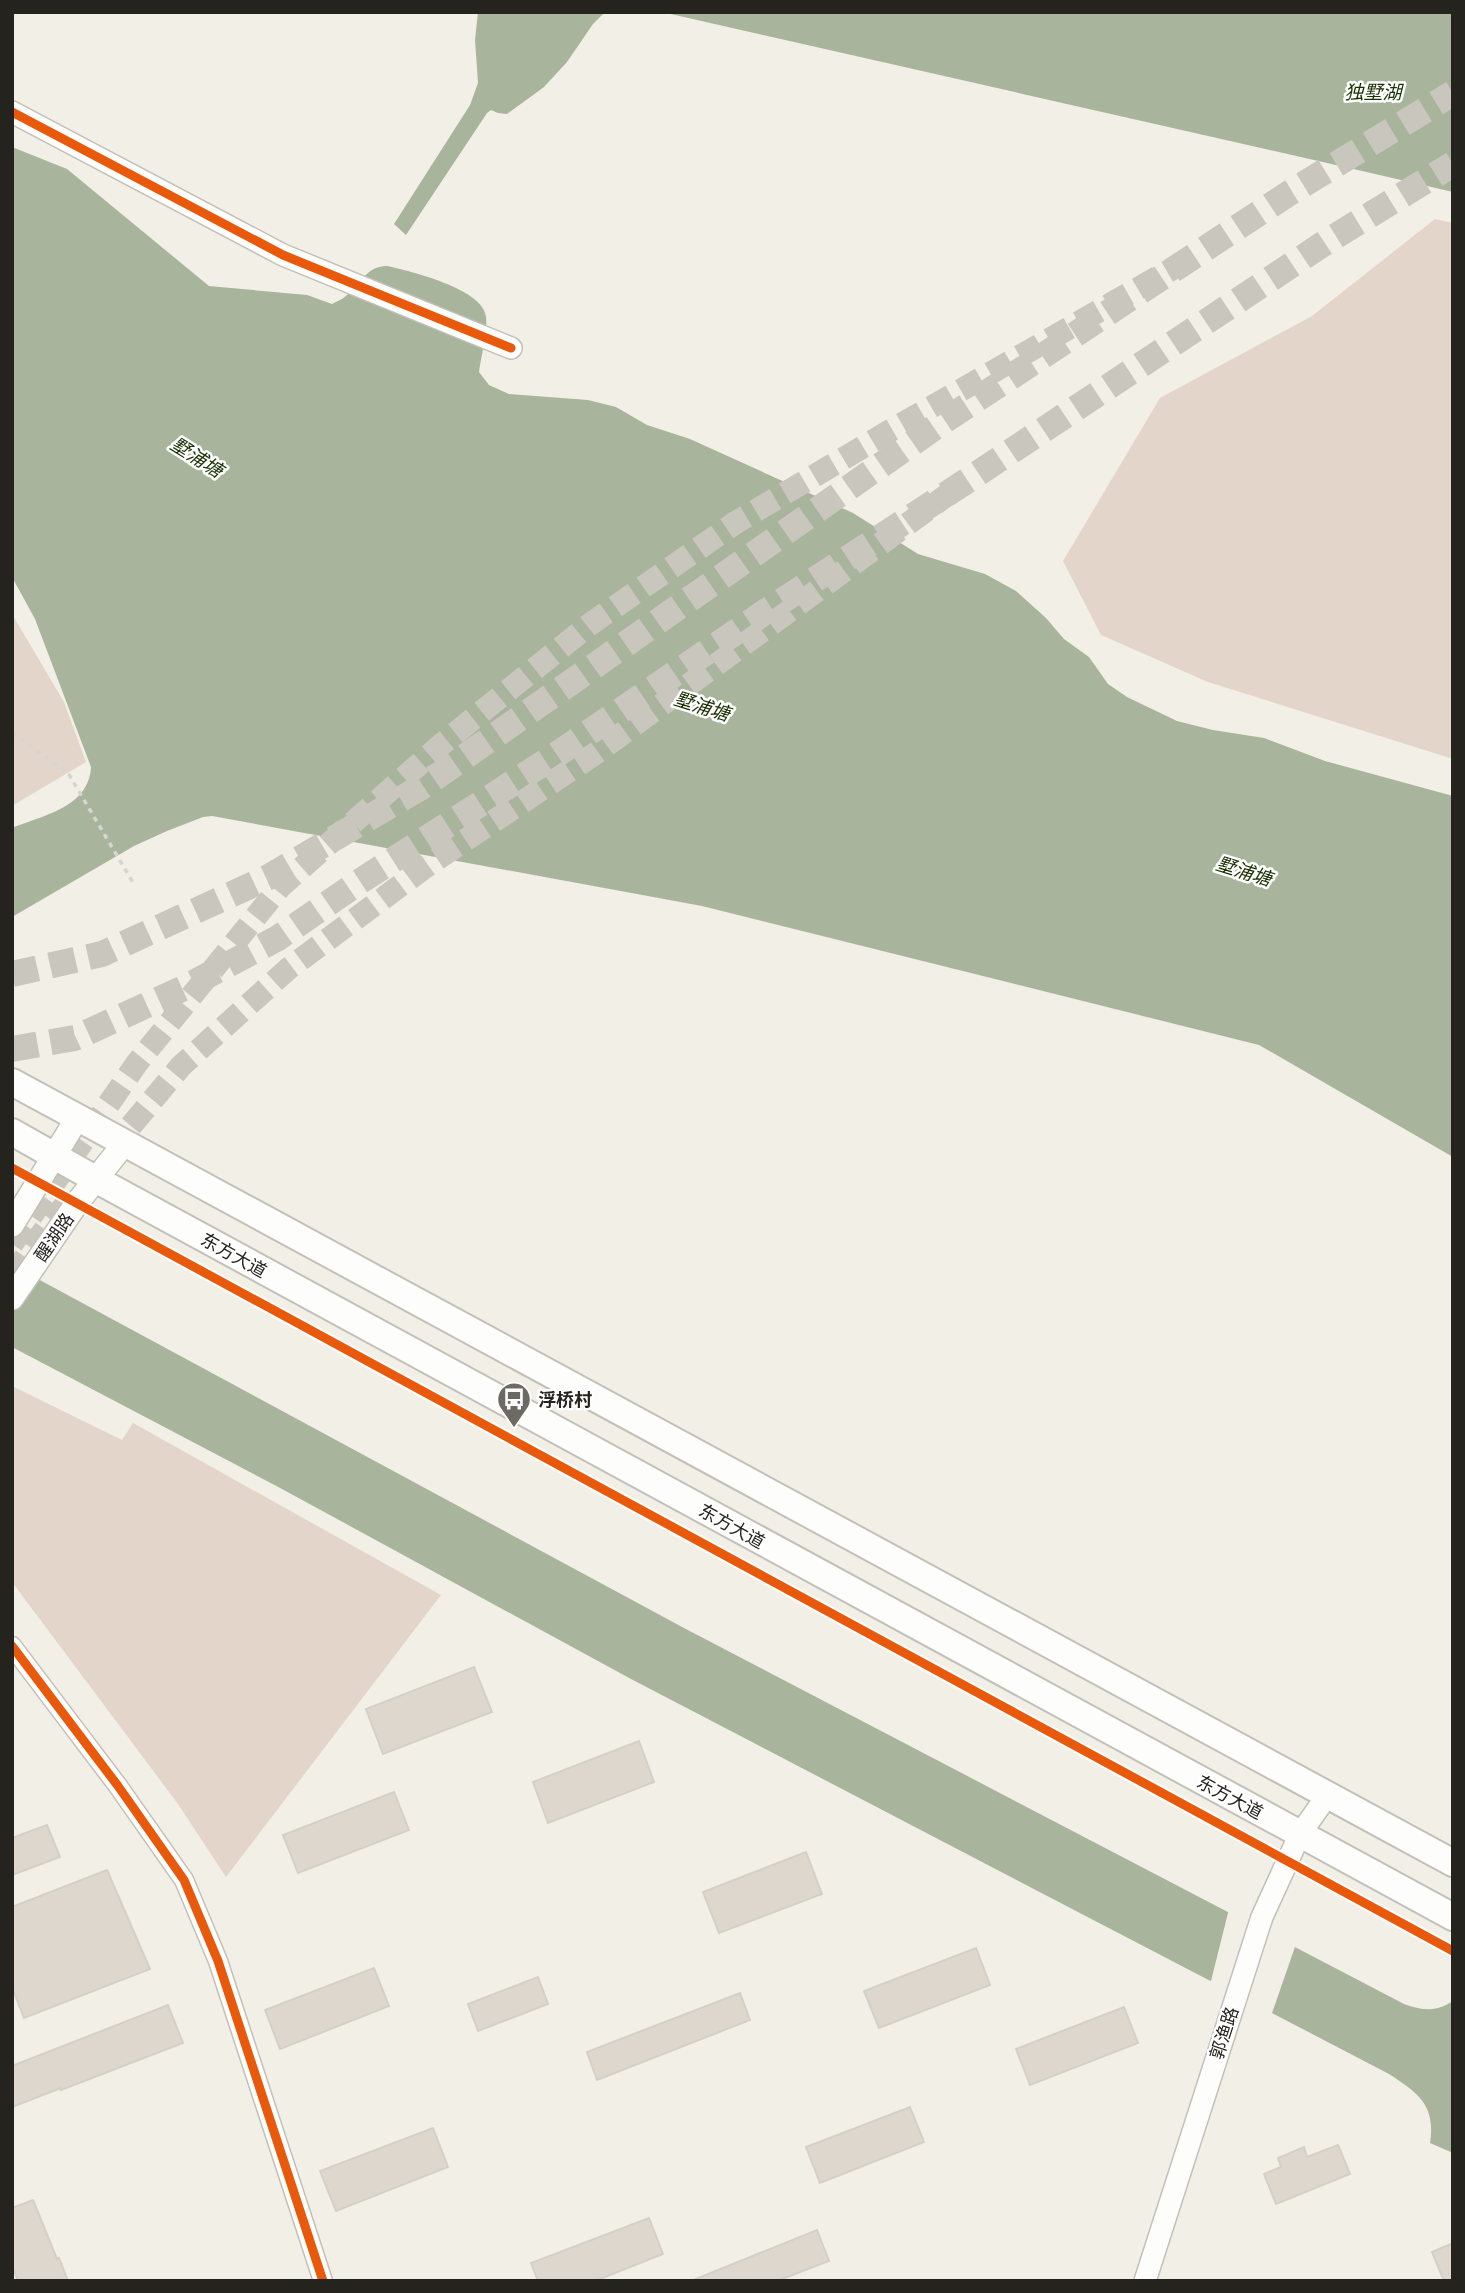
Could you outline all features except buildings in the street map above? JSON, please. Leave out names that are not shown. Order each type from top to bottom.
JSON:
[{"type":"main road","points":[[12,1082],[1453,1863]]},
{"type":"main road","points":[[12,1224],[78,1117]]},
{"type":"main road","name":"东方大道","points":[[12,1132],[1453,1917]]},
{"type":"main road","name":"醒湖路","points":[[12,1298],[77,1203],[124,1144]]},
{"type":"street","points":[[12,112],[284,256],[506,346]]},
{"type":"street","points":[[12,1646],[118,1786],[184,1880],[218,1961],[323,2281]]},
{"type":"street","name":"郭渔路","points":[[1144,2281],[1262,1917],[1300,1834],[1327,1796]]},
{"type":"path","points":[[12,733],[68,773],[135,886]]},
{"type":"shaded area","points":[[1435,219],[1453,223],[1453,759],[1208,682],[1101,635],[1063,561],[1160,398],[1312,316]]},
{"type":"shaded area","points":[[12,614],[64,702],[86,762],[12,806]]},
{"type":"shaded area","points":[[12,1386],[122,1440],[133,1423],[441,1595],[226,1877],[178,1804],[12,1582]]},
{"type":"water","points":[[478,12],[605,12],[544,87],[507,114],[491,110],[487,113],[406,235],[394,224],[470,105],[478,83],[475,40]]},
{"type":"water","name":"独墅湖","points":[[662,12],[1453,12],[1453,192],[1349,168]]},
{"type":"water","name":"墅浦塘","points":[[12,147],[67,169],[209,286],[307,295],[332,304],[345,296],[369,272],[387,266],[428,277],[460,290],[482,307],[486,317],[479,372],[489,385],[509,394],[588,400],[616,407],[647,425],[690,439],[853,513],[918,554],[985,574],[1016,591],[1046,618],[1064,639],[1089,657],[1108,684],[1127,697],[1177,721],[1264,738],[1325,761],[1453,796],[1453,1157],[1259,1045],[702,906],[212,816],[203,817],[134,846],[12,917],[12,828],[51,814],[74,800],[88,781],[91,767],[35,619],[12,577]]},
{"type":"water","points":[[12,1265],[684,1628],[1404,2004],[1429,2009],[1453,2001],[1453,2153],[1430,2143],[1430,2119],[1423,2101],[1389,2074],[631,1679],[282,1489],[12,1347]]},
{"type":"pier","points":[[1229,1909],[1296,1944],[1271,2016],[1210,1985]]},
{"type":"tunnel","points":[[12,974],[102,954],[267,878],[423,786],[944,421],[1291,192],[1453,93]]},
{"type":"tunnel","points":[[12,1049],[75,1038],[186,987],[278,938],[359,882],[556,755],[765,612],[1326,242],[1453,164]]},
{"type":"tunnel","points":[[12,1244],[137,1063],[280,887],[442,744],[589,625],[735,523],[1184,262]]},
{"type":"tunnel","points":[[109,1152],[181,1066],[288,969],[428,865],[596,753],[962,484]]},
{"type":"tunnel","points":[[12,1276],[67,1203]]},
{"type":"cycle path","points":[[12,112],[283,255],[511,348]]},
{"type":"cycle path","points":[[12,1168],[1453,1951]]},
{"type":"cycle path","points":[[12,1646],[118,1786],[184,1880],[218,1961],[323,2281]]},
{"type":"place","name":"浮桥村","points":[[514,1429]]}]
